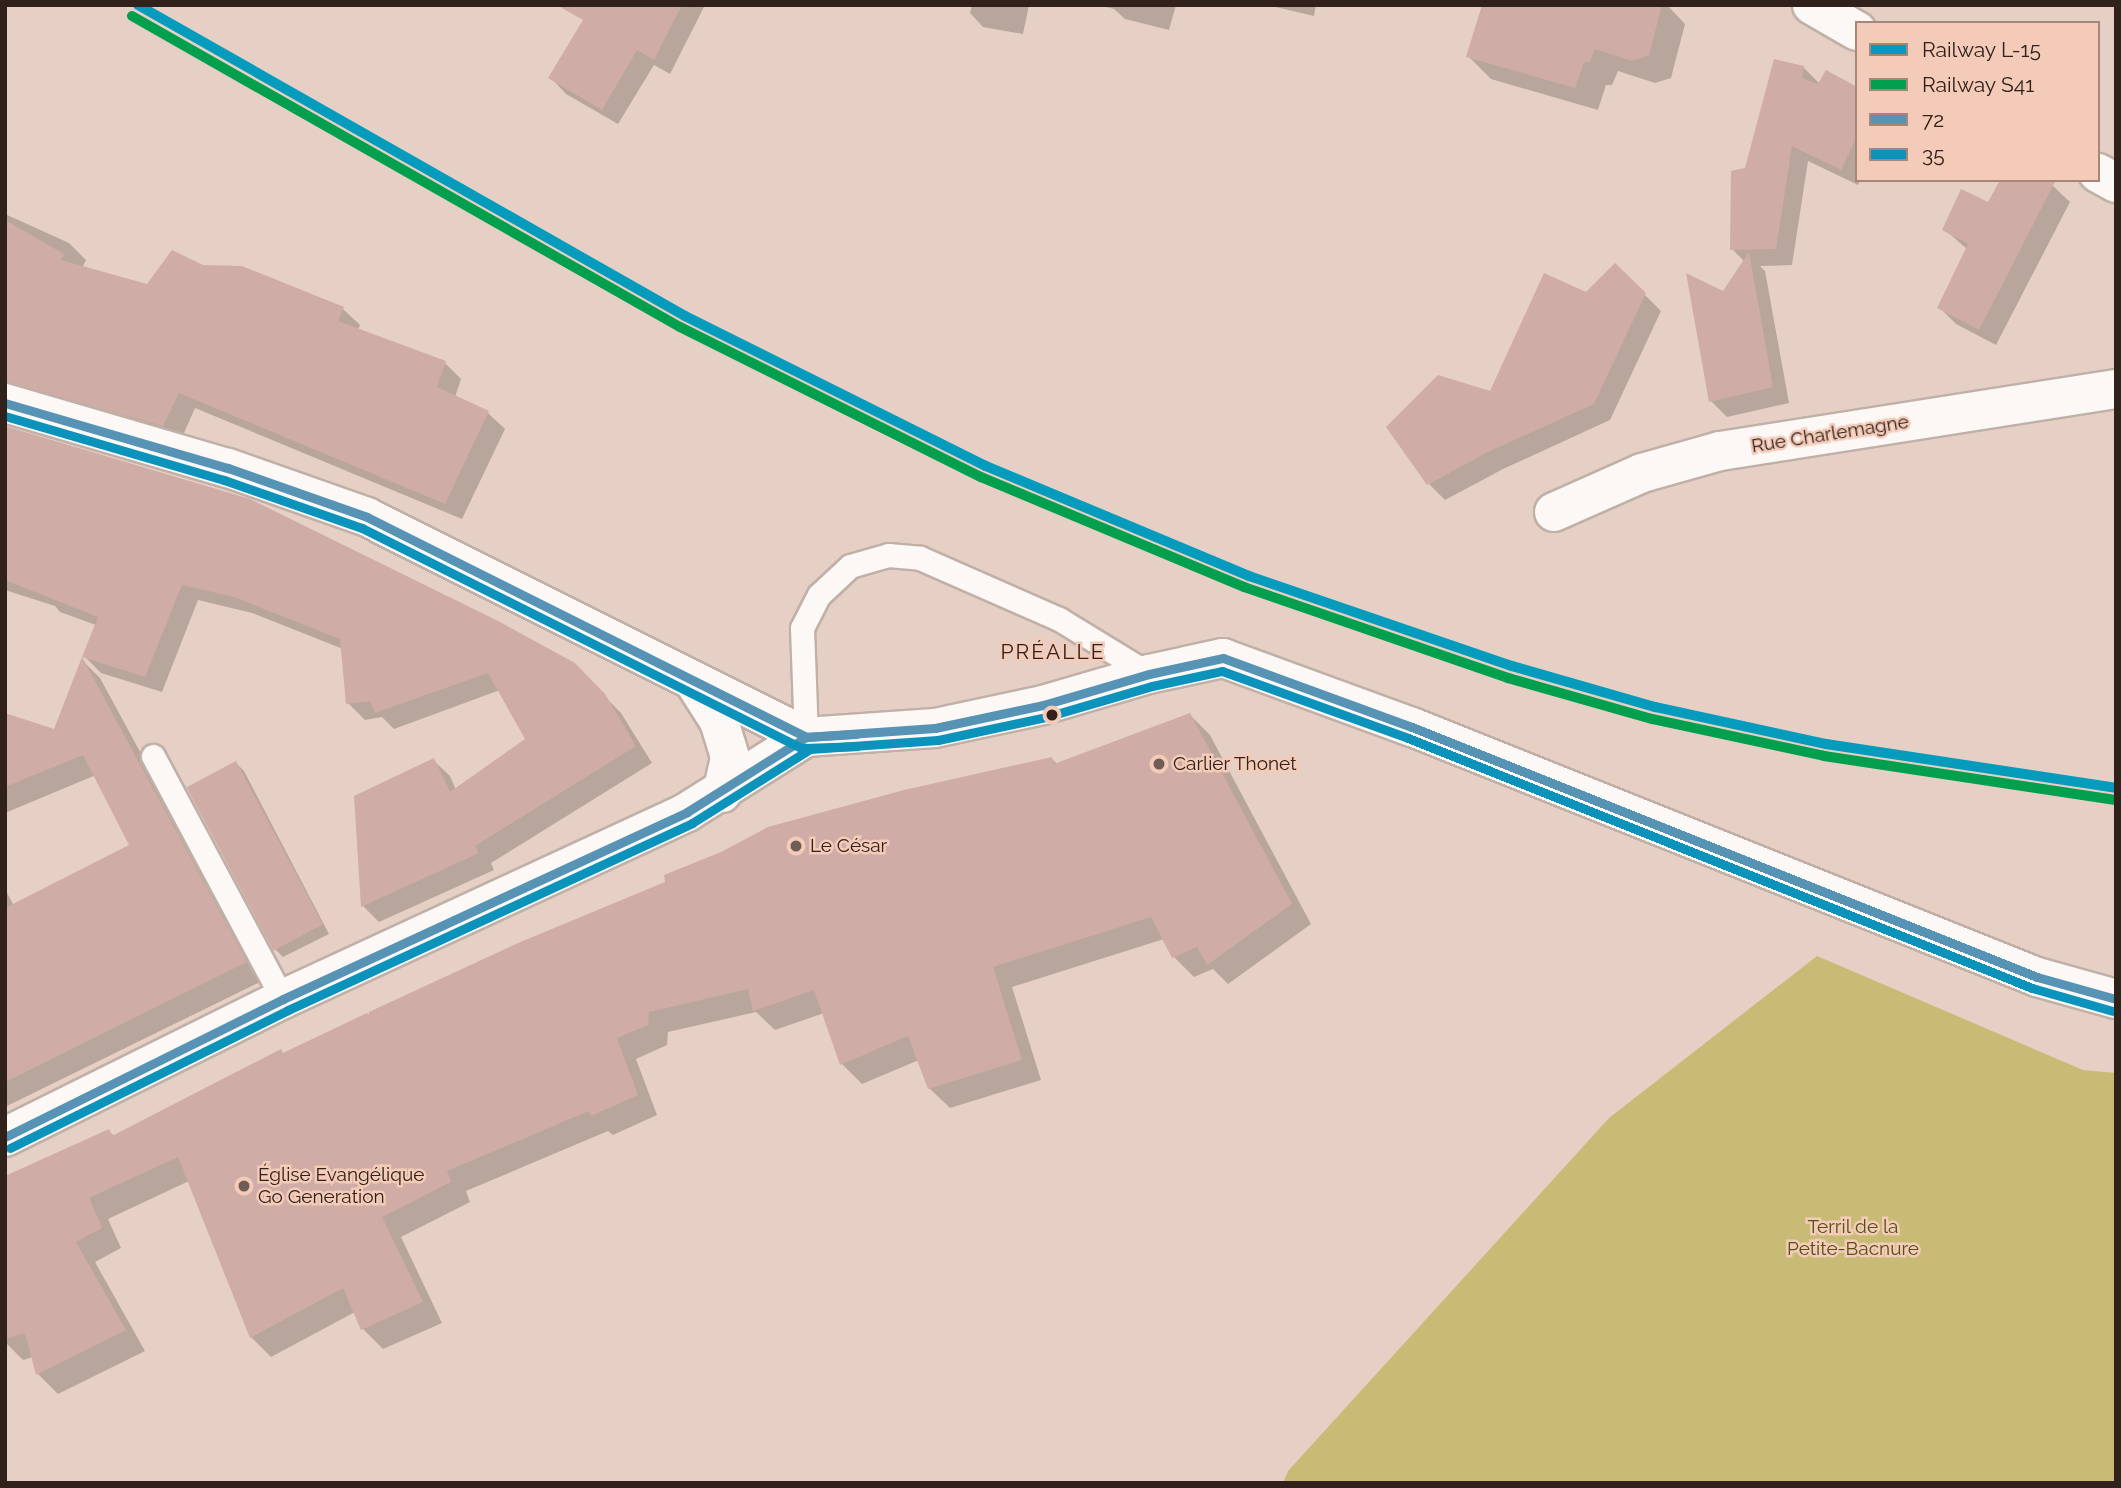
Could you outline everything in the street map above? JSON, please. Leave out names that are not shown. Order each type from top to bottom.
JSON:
[{"type":"street","points":[[1812,5],[1855,30]]},
{"type":"street","points":[[2100,174],[2116,183]]},
{"type":"street","name":"Rue Charlemagne","points":[[1554,512],[1642,473],[1720,451],[2116,389]]},
{"type":"street","points":[[5,403],[228,468],[367,517],[696,685],[806,737],[935,728],[1043,705],[1149,674],[1223,658],[1424,732],[2037,977],[2116,999]]},
{"type":"street","points":[[696,685],[719,721],[730,758],[722,793]]},
{"type":"street","points":[[5,1137],[283,999],[687,813],[806,737]]},
{"type":"lane","points":[[806,737],[802,628],[819,595],[850,566],[888,555],[920,558],[1059,619],[1149,674]]},
{"type":"lane","points":[[153,756],[283,999]]},
{"type":"green space","name":"Terril de la Petite-Bacnure","points":[[1817,956],[2083,1070],[2116,1073],[2116,1483],[1283,1483],[1288,1471],[1609,1118]]},
{"type":"building","points":[[557,5],[682,5],[654,60],[637,50],[602,110],[548,78],[583,20]]},
{"type":"building","points":[[1482,5],[1662,5],[1649,55],[1632,61],[1595,49],[1590,62],[1584,63],[1575,88],[1466,57]]},
{"type":"building","points":[[1774,59],[1804,66],[1802,78],[1818,84],[1826,70],[1855,86],[1855,140],[1841,170],[1792,146],[1776,249],[1730,250],[1731,171],[1745,168]]},
{"type":"building","points":[[1999,182],[2055,182],[1979,330],[1937,308],[1968,244],[1942,230],[1961,189],[1988,202]]},
{"type":"building","points":[[5,220],[64,254],[61,260],[147,284],[172,250],[203,265],[242,266],[344,307],[338,321],[446,361],[437,387],[489,411],[445,504],[179,393],[163,426],[5,382]]},
{"type":"building","points":[[1749,252],[1773,387],[1709,402],[1686,273],[1723,291]]},
{"type":"building","points":[[1615,263],[1646,293],[1594,404],[1486,453],[1427,485],[1386,427],[1438,375],[1490,391],[1544,273],[1586,292]]},
{"type":"building","points":[[5,426],[250,499],[498,621],[575,663],[605,694],[636,746],[475,846],[479,853],[361,907],[354,796],[434,758],[450,792],[525,739],[488,673],[375,713],[370,701],[346,704],[340,639],[234,597],[182,585],[145,677],[82,657],[98,617],[5,580]]},
{"type":"building","points":[[82,657],[247,962],[5,1082],[5,908],[129,845],[83,755],[5,787],[5,713],[54,729]]},
{"type":"building","points":[[1190,713],[1292,904],[1207,965],[1197,947],[1172,958],[1151,917],[993,967],[1022,1060],[928,1089],[908,1036],[840,1065],[814,990],[753,1011],[748,989],[649,1012],[648,1025],[617,1038],[638,1095],[591,1116],[589,1111],[447,1171],[451,1182],[382,1217],[423,1302],[361,1330],[343,1288],[250,1338],[178,1157],[89,1198],[102,1228],[76,1242],[126,1330],[36,1375],[25,1333],[5,1339],[5,1176],[109,1129],[112,1136],[281,1049],[283,1053],[518,943],[665,882],[664,875],[721,852],[768,827],[904,790],[1052,757],[1054,764]]},
{"type":"building","points":[[236,761],[323,924],[273,951],[187,787]]},
{"type":"rail line","name":"L-15","points":[[138,5],[685,316],[986,466],[1249,576],[1512,666],[1655,707],[1826,744],[2116,788]]},
{"type":"rail line","name":"S41","points":[[132,16],[680,327],[981,477],[1244,587],[1508,678],[1652,719],[1824,756],[2114,800]]},
{"type":"transit line","name":"72","points":[[5,403],[228,468],[367,517],[806,737],[856,734]]},
{"type":"transit line","name":"35","points":[[5,416],[224,480],[362,528],[801,748],[857,746]]},
{"type":"transit line","name":"72","points":[[5,1137],[283,999],[687,812],[806,737],[935,728],[1043,705],[1149,674],[1223,658],[1412,727],[2037,977],[2116,999]]},
{"type":"transit line","name":"35","points":[[10,1148],[288,1010],[692,823],[810,749],[938,740],[1046,717],[1152,686],[1222,671],[1408,738],[2032,988],[2113,1011]]},
{"type":"place","name":"Carlier Thonet","points":[[1159,764]]},
{"type":"place","name":"Le César","points":[[796,846]]},
{"type":"place","name":"Église Evangélique Go Generation","points":[[244,1186]]},
{"type":"district","name":"PRÉALLE","points":[[1053,652]]}]
